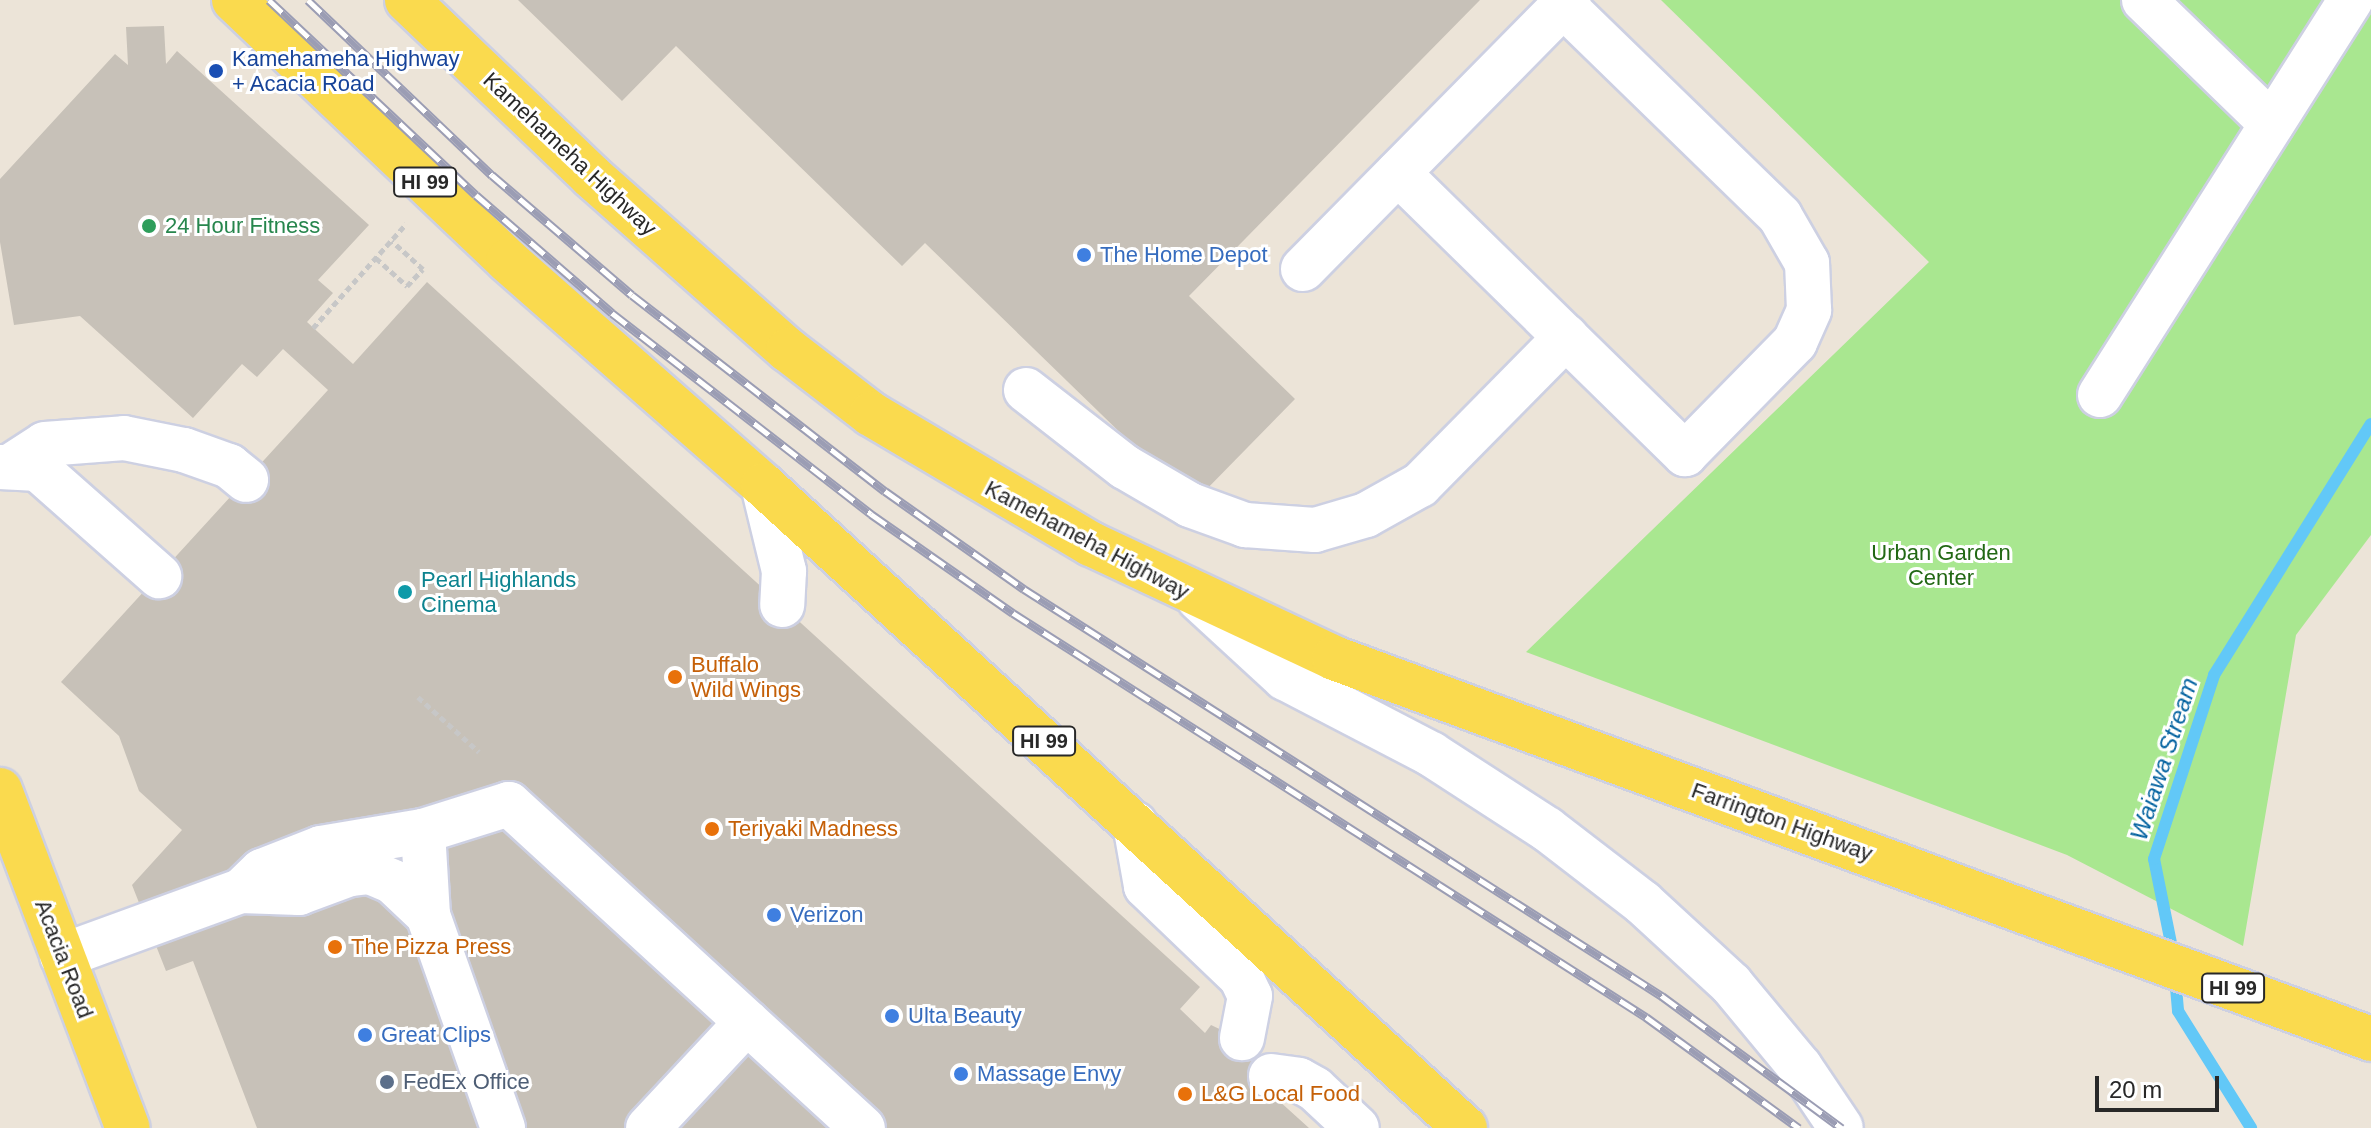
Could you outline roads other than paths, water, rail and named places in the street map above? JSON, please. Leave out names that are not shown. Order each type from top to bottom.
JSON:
[{"type":"main road","name":"HI 99","points":[[234,0],[508,261],[763,485],[1465,1128]]},
{"type":"main road","name":"Kamehameha Highway","points":[[407,0],[668,245],[871,414],[977,481],[1196,597]]},
{"type":"main road","name":"Farrington Highway","points":[[1196,597],[1334,658],[2371,1039]]},
{"type":"main road","name":"Acacia Road","points":[[0,790],[128,1128]]},
{"type":"street","points":[[2144,0],[2272,124]]},
{"type":"street","points":[[2100,395],[2351,0]]},
{"type":"street","points":[[1303,269],[1565,2],[1780,216],[1807,263],[1809,310],[1795,342],[1685,454],[1398,173]]},
{"type":"street","points":[[1026,390],[1125,467],[1190,505],[1245,525],[1315,530],[1366,515],[1420,485],[1566,337]]},
{"type":"street","points":[[5,467],[45,444],[124,438],[184,450],[229,466],[246,480]]},
{"type":"street","points":[[5,467],[38,469],[159,576]]},
{"type":"street","points":[[763,485],[784,571],[782,605]]},
{"type":"street","name":"Kamehameha Highway","points":[[1196,597],[1285,678],[1431,754],[1547,829],[1643,903],[1731,984],[1800,1067],[1841,1128]]},
{"type":"street","points":[[241,891],[262,871],[321,848],[423,831],[509,804],[863,1128]]},
{"type":"street","points":[[1135,824],[1146,886],[1241,977],[1250,1013],[1242,1038]]},
{"type":"street","points":[[423,831],[428,915],[503,1128]]},
{"type":"street","points":[[62,956],[241,891],[299,893],[370,872],[393,882],[428,915]]},
{"type":"street","points":[[648,1128],[747,1022]]},
{"type":"street","points":[[1271,1076],[1299,1080],[1315,1089],[1357,1128]]},
{"type":"waterway","name":"Waiawa Stream","points":[[2174,958],[2154,859],[2214,675],[2371,424]]},
{"type":"waterway","name":"Waiawa Stream","points":[[2175,976],[2178,1011],[2251,1128]]},
{"type":"railway","points":[[269,0],[476,195],[612,313],[871,514],[1013,613],[1646,1017],[1799,1128]]},
{"type":"railway","points":[[308,0],[492,175],[632,295],[885,491],[1024,589],[1662,996],[1842,1128]]},
{"type":"place","name":"Kamehameha Highway + Acacia Road","points":[[216,71]]},
{"type":"place","name":"24 Hour Fitness","points":[[149,226]]},
{"type":"place","name":"The Home Depot","points":[[1084,255]]},
{"type":"place","name":"Pearl Highlands Cinema","points":[[405,592]]},
{"type":"place","name":"Buffalo Wild Wings","points":[[675,677]]},
{"type":"place","name":"Teriyaki Madness","points":[[712,829]]},
{"type":"place","name":"Verizon","points":[[774,915]]},
{"type":"place","name":"The Pizza Press","points":[[335,947]]},
{"type":"place","name":"Ulta Beauty","points":[[892,1016]]},
{"type":"place","name":"Great Clips","points":[[365,1035]]},
{"type":"place","name":"Massage Envy","points":[[961,1074]]},
{"type":"place","name":"FedEx Office","points":[[387,1082]]},
{"type":"place","name":"L&G Local Food","points":[[1185,1094]]},
{"type":"park label","name":"Urban Garden Center","points":[[1941,564]]}]
